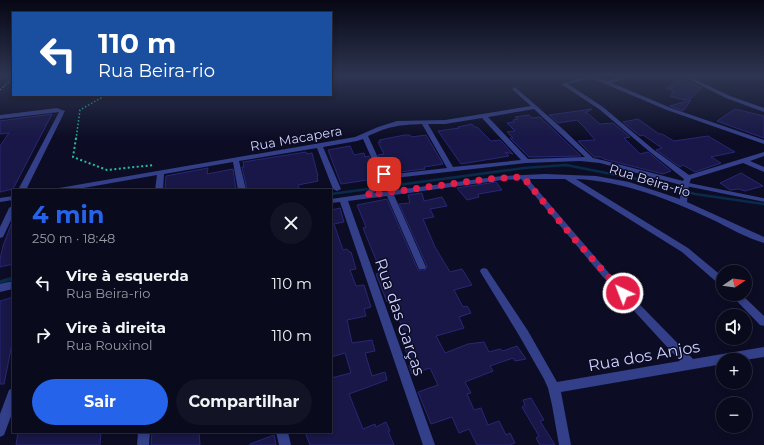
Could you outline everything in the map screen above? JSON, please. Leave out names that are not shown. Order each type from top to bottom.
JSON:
[{"type":"street","points":[[524,97],[563,132],[590,159]]},
{"type":"street","points":[[584,97],[601,108],[652,151],[686,183]]},
{"type":"street","points":[[640,97],[669,109],[764,142]]},
{"type":"street","points":[[728,97],[764,110]]},
{"type":"street","name":"Rua Macapera","points":[[65,189],[320,146],[365,136],[380,128],[397,123],[445,122],[535,107]]},
{"type":"street","points":[[0,117],[57,110],[61,110],[63,113],[23,189]]},
{"type":"street","points":[[484,116],[526,161]]},
{"type":"street","points":[[424,123],[451,169]]},
{"type":"street","points":[[365,136],[384,177]]},
{"type":"street","points":[[320,146],[337,189]]},
{"type":"street","points":[[369,193],[384,177],[526,161],[590,159],[686,183],[764,154]]},
{"type":"street","points":[[236,160],[242,189]]},
{"type":"street","points":[[745,161],[764,170]]},
{"type":"street","points":[[159,189],[161,173]]},
{"type":"street","points":[[567,176],[685,250],[716,276]]},
{"type":"street","name":"Rua Beira-rio","points":[[332,201],[369,193],[389,192],[488,179],[567,176],[610,180],[683,201],[764,240]]},
{"type":"street","points":[[523,177],[606,275],[691,364]]},
{"type":"street","points":[[683,201],[686,183]]},
{"type":"street","points":[[389,192],[422,267]]},
{"type":"street","points":[[0,200],[12,198]]},
{"type":"street","name":"Rua das Garças","points":[[343,199],[429,445]]},
{"type":"street","points":[[0,235],[12,210]]},
{"type":"street","points":[[484,271],[539,358],[554,388],[565,445]]},
{"type":"street","points":[[0,288],[12,285]]},
{"type":"street","points":[[742,301],[764,322]]},
{"type":"street","name":"Rua dos Anjos","points":[[554,388],[764,352]]},
{"type":"street","points":[[0,431],[12,397]]},
{"type":"street","points":[[143,445],[144,433]]},
{"type":"street","points":[[282,433],[285,445]]},
{"type":"lane","points":[[686,183],[764,200]]},
{"type":"path","points":[[102,97],[80,110],[73,157],[107,170],[159,165]]},
{"type":"building","points":[[673,97],[692,97],[684,100]]},
{"type":"building","points":[[691,100],[683,111],[670,106]]},
{"type":"building","points":[[592,109],[585,113],[600,124],[613,123],[630,137],[624,138],[640,154],[648,152],[671,171],[663,174],[601,157],[594,157],[578,141],[595,140],[577,120],[558,123],[549,115]]},
{"type":"building","points":[[735,109],[764,116],[764,138],[717,121]]},
{"type":"building","points":[[52,114],[13,189],[0,192],[0,146],[9,133],[0,134],[0,121]]},
{"type":"building","points":[[529,115],[532,118],[540,117],[581,156],[529,157],[510,138],[513,138],[507,132],[515,131],[507,123],[514,122],[513,120],[518,119],[515,117]]},
{"type":"building","points":[[638,119],[659,134],[662,134],[674,141],[708,136],[735,152],[711,157],[721,163],[695,172],[683,165],[680,167],[656,150],[662,148],[643,135],[640,136],[623,122]]},
{"type":"building","points":[[472,124],[491,141],[500,140],[513,154],[505,152],[509,156],[461,164],[438,131],[459,128],[458,127]]},
{"type":"building","points":[[410,135],[411,137],[426,135],[443,164],[424,167],[425,169],[391,173],[387,165],[383,166],[378,155],[384,154],[378,142],[381,142],[379,140]]},
{"type":"building","points":[[350,146],[354,155],[364,153],[365,157],[369,156],[374,167],[371,168],[376,177],[374,179],[341,184],[328,150]]},
{"type":"building","points":[[306,152],[307,154],[312,153],[318,181],[298,185],[300,189],[247,189],[242,167],[244,167],[243,162]]},
{"type":"building","points":[[208,168],[207,174],[233,169],[236,189],[165,189],[166,176]]},
{"type":"building","points":[[741,173],[763,186],[745,191],[739,189],[730,190],[720,183]]},
{"type":"building","points":[[496,182],[502,190],[478,194],[479,197],[467,200],[457,188]]},
{"type":"building","points":[[422,193],[424,201],[442,197],[447,206],[430,209],[434,217],[423,219],[435,247],[450,272],[462,269],[472,285],[454,290],[463,307],[467,306],[471,313],[459,317],[464,328],[436,336],[445,353],[468,344],[484,342],[489,352],[500,349],[503,351],[517,346],[526,359],[515,361],[513,358],[490,366],[493,371],[465,382],[471,393],[467,394],[474,410],[481,408],[488,425],[499,421],[506,435],[510,433],[515,443],[510,445],[477,445],[469,429],[459,433],[452,417],[431,424],[418,392],[438,385],[430,368],[412,374],[409,365],[411,364],[405,349],[412,347],[390,301],[387,302],[376,274],[381,272],[363,228],[366,227],[357,205],[387,199],[418,270],[425,270],[427,266],[399,204],[410,203],[408,195]]},
{"type":"building","points":[[340,208],[344,222],[334,224],[343,250],[347,249],[351,252],[356,269],[350,270],[356,286],[364,285],[371,307],[364,309],[366,316],[347,320],[352,343],[372,340],[375,351],[365,353],[372,376],[385,372],[387,380],[349,394],[363,429],[375,424],[376,427],[386,422],[394,445],[310,445],[305,433],[332,433],[332,378],[351,373],[345,353],[332,357],[332,210]]},
{"type":"building","points":[[12,222],[12,264],[0,267],[3,246]]},
{"type":"building","points":[[12,297],[12,344],[4,384],[0,384],[0,301]]},
{"type":"building","points":[[531,398],[544,420],[540,421],[555,445],[540,445],[536,438],[539,436],[522,407],[525,405],[523,400]]},
{"type":"building","points":[[18,433],[101,433],[100,445],[16,445]]},
{"type":"building","points":[[152,433],[199,433],[200,445],[151,445]]},
{"type":"building","points":[[274,435],[276,445],[250,445],[250,444]]},
{"type":"waterway","points":[[332,194],[524,168],[566,165],[657,183],[695,194],[764,204]]},
{"type":"waterway","points":[[0,282],[12,278]]},
{"type":"route","points":[[384,174],[384,177],[368,195],[488,179],[523,177],[571,235],[623,293]]}]
